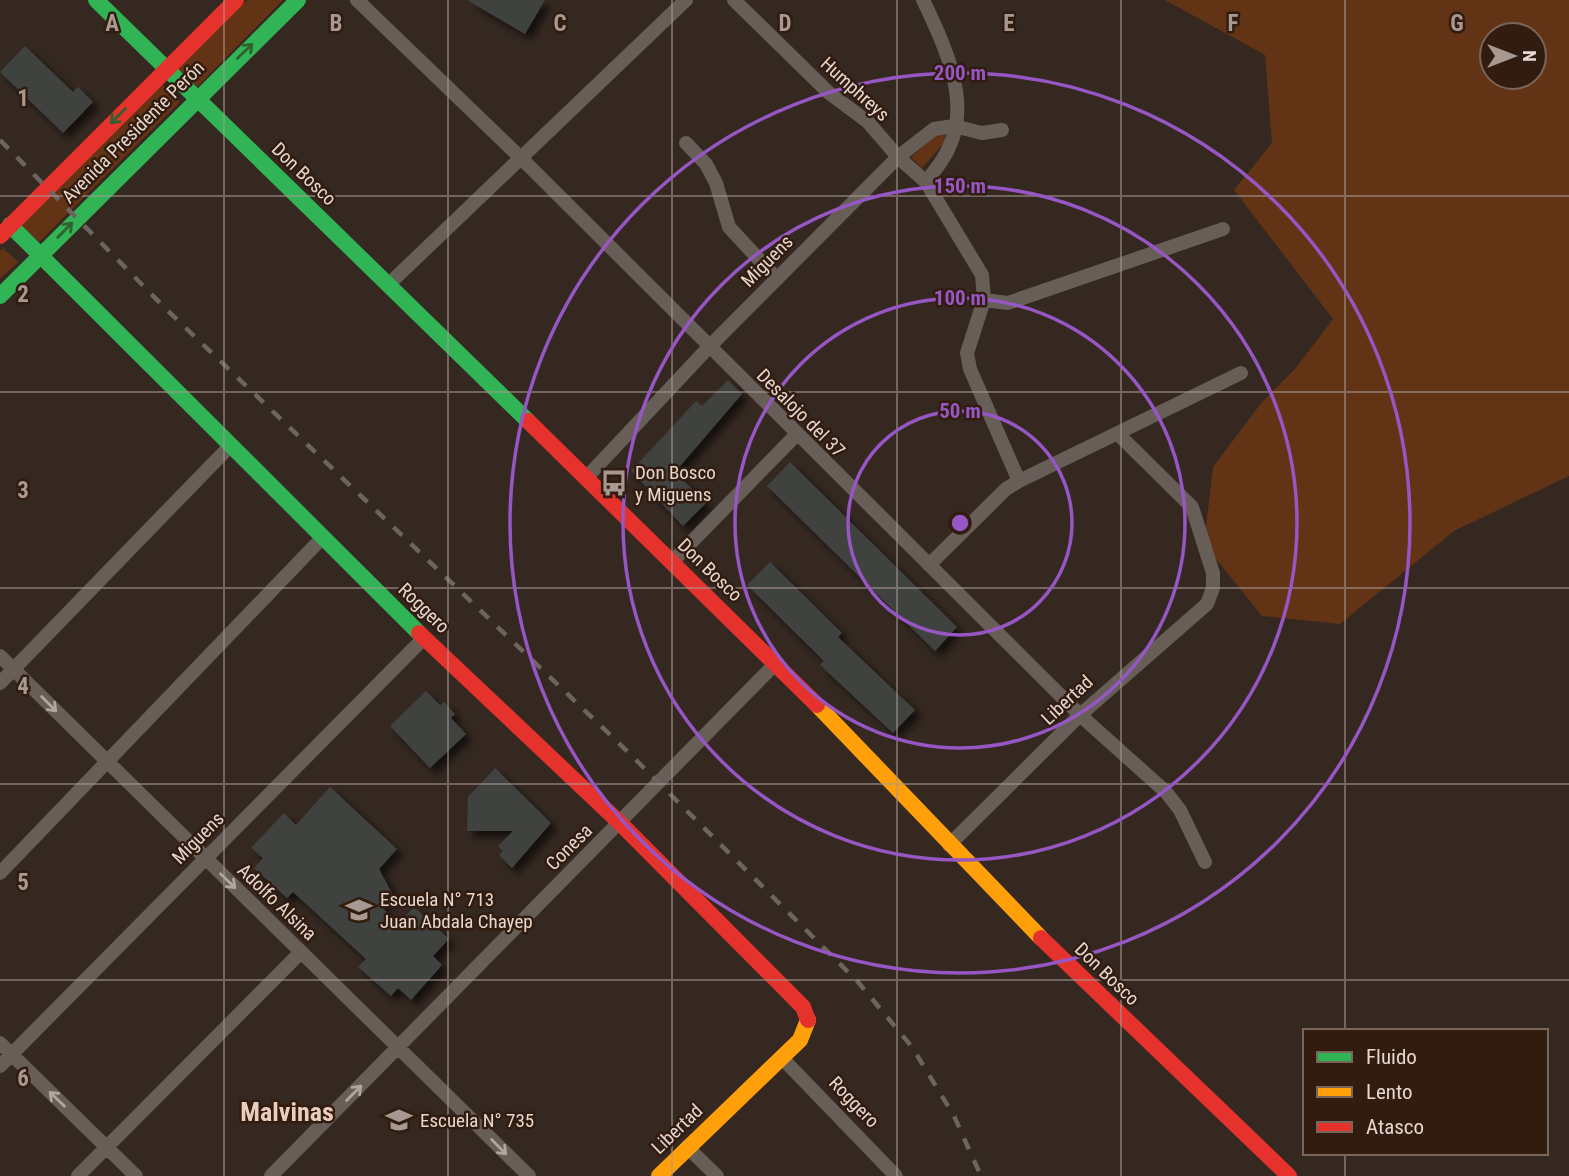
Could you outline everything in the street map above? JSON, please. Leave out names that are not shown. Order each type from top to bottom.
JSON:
[{"type":"street","name":"Don Bosco","points":[[96,0],[776,663],[1082,980],[1289,1176]]},
{"type":"street","name":"Avenida Presidente Perón","points":[[5,230],[236,0]]},
{"type":"street","name":"Avenida Presidente Perón","points":[[0,296],[298,0]]},
{"type":"street","name":"Desalojo del 37","points":[[357,0],[522,159],[708,348],[1080,715],[1166,792],[1180,810],[1205,862]]},
{"type":"street","points":[[389,284],[686,0]]},
{"type":"street","name":"Humphreys","points":[[734,0],[829,93],[868,122],[898,158],[926,182],[982,275],[985,299]]},
{"type":"street","points":[[923,0],[940,34],[953,77],[957,109],[952,143],[926,182]]},
{"type":"street","points":[[954,126],[982,133],[1002,131]]},
{"type":"street","name":"Miguens","points":[[586,478],[708,348],[898,158],[934,129],[954,126]]},
{"type":"street","points":[[686,143],[706,164],[716,183],[729,227],[776,279]]},
{"type":"street","points":[[1020,481],[970,369],[967,353],[985,299],[1008,303],[1223,229]]},
{"type":"street","name":"Roggero","points":[[5,230],[39,256],[424,638],[620,823],[803,1007],[808,1019]]},
{"type":"street","points":[[929,565],[1006,489],[1241,373]]},
{"type":"street","name":"Libertad","points":[[950,845],[1080,715],[1207,604],[1213,588],[1213,573],[1192,507],[1118,434]]},
{"type":"street","points":[[672,562],[796,435]]},
{"type":"street","points":[[0,683],[230,446]]},
{"type":"street","points":[[0,873],[323,537]]},
{"type":"street","name":"Miguens","points":[[0,1066],[424,638]]},
{"type":"street","name":"Adolfo Alsina","points":[[0,656],[529,1176]]},
{"type":"street","name":"Conesa","points":[[271,1176],[776,663]]},
{"type":"street","points":[[78,1176],[301,952]]},
{"type":"street","name":"Libertad","points":[[659,1176],[800,1040],[808,1019]]},
{"type":"street","points":[[0,1043],[136,1176]]},
{"type":"street","name":"Roggero","points":[[781,1057],[896,1176]]},
{"type":"street","points":[[687,1147],[717,1176]]},
{"type":"shaded area","points":[[247,0],[283,0],[197,87],[178,69]]},
{"type":"shaded area","points":[[1165,0],[1569,0],[1569,476],[1454,531],[1340,624],[1262,616],[1204,544],[1213,467],[1262,402],[1295,369],[1333,319],[1234,190],[1272,143],[1265,55]]},
{"type":"shaded area","points":[[162,84],[180,102],[39,242],[21,225]]},
{"type":"shaded area","points":[[938,134],[945,135],[945,142],[922,168],[911,157]]},
{"type":"shaded area","points":[[3,248],[18,262],[0,279],[0,251]]},
{"type":"building","points":[[467,0],[545,0],[525,34]]},
{"type":"building","points":[[25,46],[73,92],[78,87],[93,102],[63,133],[0,72]]},
{"type":"building","points":[[728,380],[742,394],[675,472],[706,503],[683,526],[631,471],[696,401],[702,406]]},
{"type":"building","points":[[790,462],[957,627],[935,651],[767,486]]},
{"type":"building","points":[[770,562],[842,633],[838,637],[915,710],[893,733],[820,665],[824,661],[747,585]]},
{"type":"building","points":[[426,691],[440,705],[444,702],[455,714],[451,718],[466,734],[430,768],[390,726]]},
{"type":"building","points":[[495,768],[551,823],[512,868],[499,855],[503,851],[498,846],[513,831],[467,831],[468,797]]},
{"type":"building","points":[[330,787],[397,849],[379,869],[394,897],[378,904],[399,923],[414,907],[449,939],[433,956],[442,965],[411,1000],[398,988],[391,996],[358,967],[366,959],[293,892],[287,898],[254,868],[263,858],[251,848],[284,813],[296,825]]},
{"type":"railway","points":[[0,140],[166,309],[628,752],[858,982],[912,1047],[954,1116],[981,1176]]},
{"type":"traffic: fast","points":[[96,0],[528,421]]},
{"type":"traffic: fast","points":[[0,296],[298,0]]},
{"type":"traffic: fast","points":[[10,225],[419,633]]},
{"type":"traffic: slow","points":[[817,705],[1041,938]]},
{"type":"traffic: slow","points":[[659,1176],[800,1040],[808,1020]]},
{"type":"traffic: jam","points":[[0,236],[236,0]]},
{"type":"traffic: jam","points":[[528,421],[817,705]]},
{"type":"traffic: jam","points":[[419,633],[620,823],[803,1007],[808,1020]]},
{"type":"traffic: jam","points":[[1041,938],[1289,1176]]},
{"type":"place","name":"Don Bosco y Miguens","points":[[614,483]]},
{"type":"place","name":"Escuela N° 713 Juan Abdala Chayep","points":[[359,910]]},
{"type":"place","name":"Escuela N° 735","points":[[399,1120]]},
{"type":"district","name":"Malvinas","points":[[287,1112]]}]
